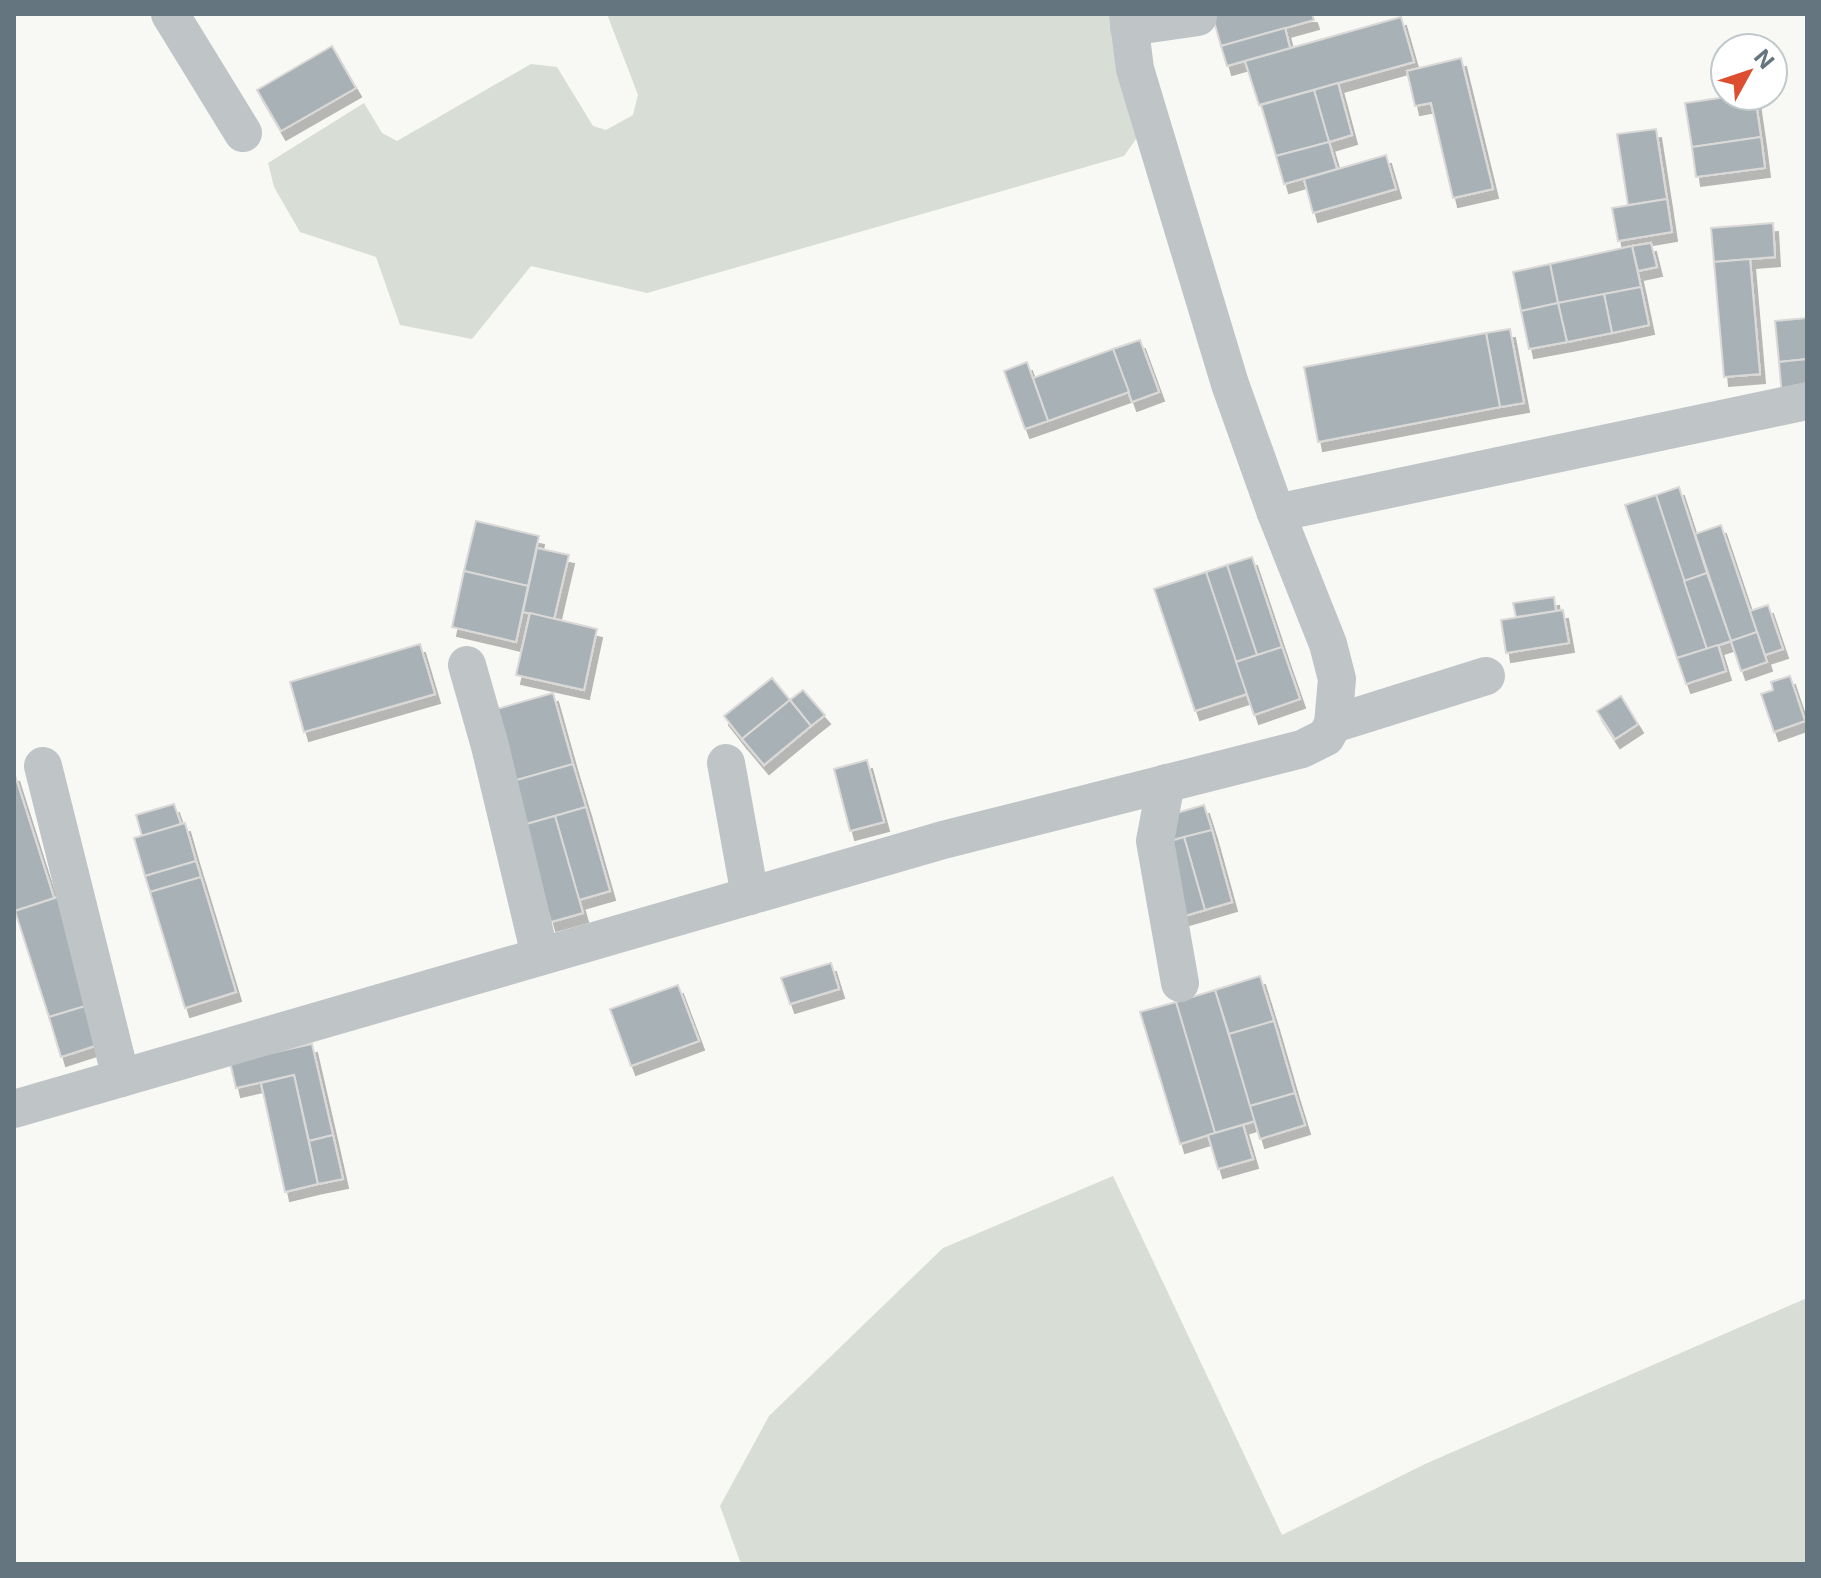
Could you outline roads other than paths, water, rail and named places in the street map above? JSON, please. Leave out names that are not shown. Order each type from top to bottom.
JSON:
[{"type":"street","points":[[170,14],[243,133]]},
{"type":"street","points":[[14,1109],[943,840],[1302,749],[1326,737],[1333,724],[1337,679],[1328,644],[1276,513],[1225,369],[1135,69],[1128,20],[1198,17]]},
{"type":"street","points":[[1276,513],[1807,401]]},
{"type":"street","points":[[467,665],[490,746],[540,955]]},
{"type":"street","points":[[1333,724],[1486,676]]},
{"type":"street","points":[[726,763],[750,896]]},
{"type":"street","points":[[43,766],[121,1078]]},
{"type":"street","points":[[1166,783],[1155,841],[1180,983]]}]
